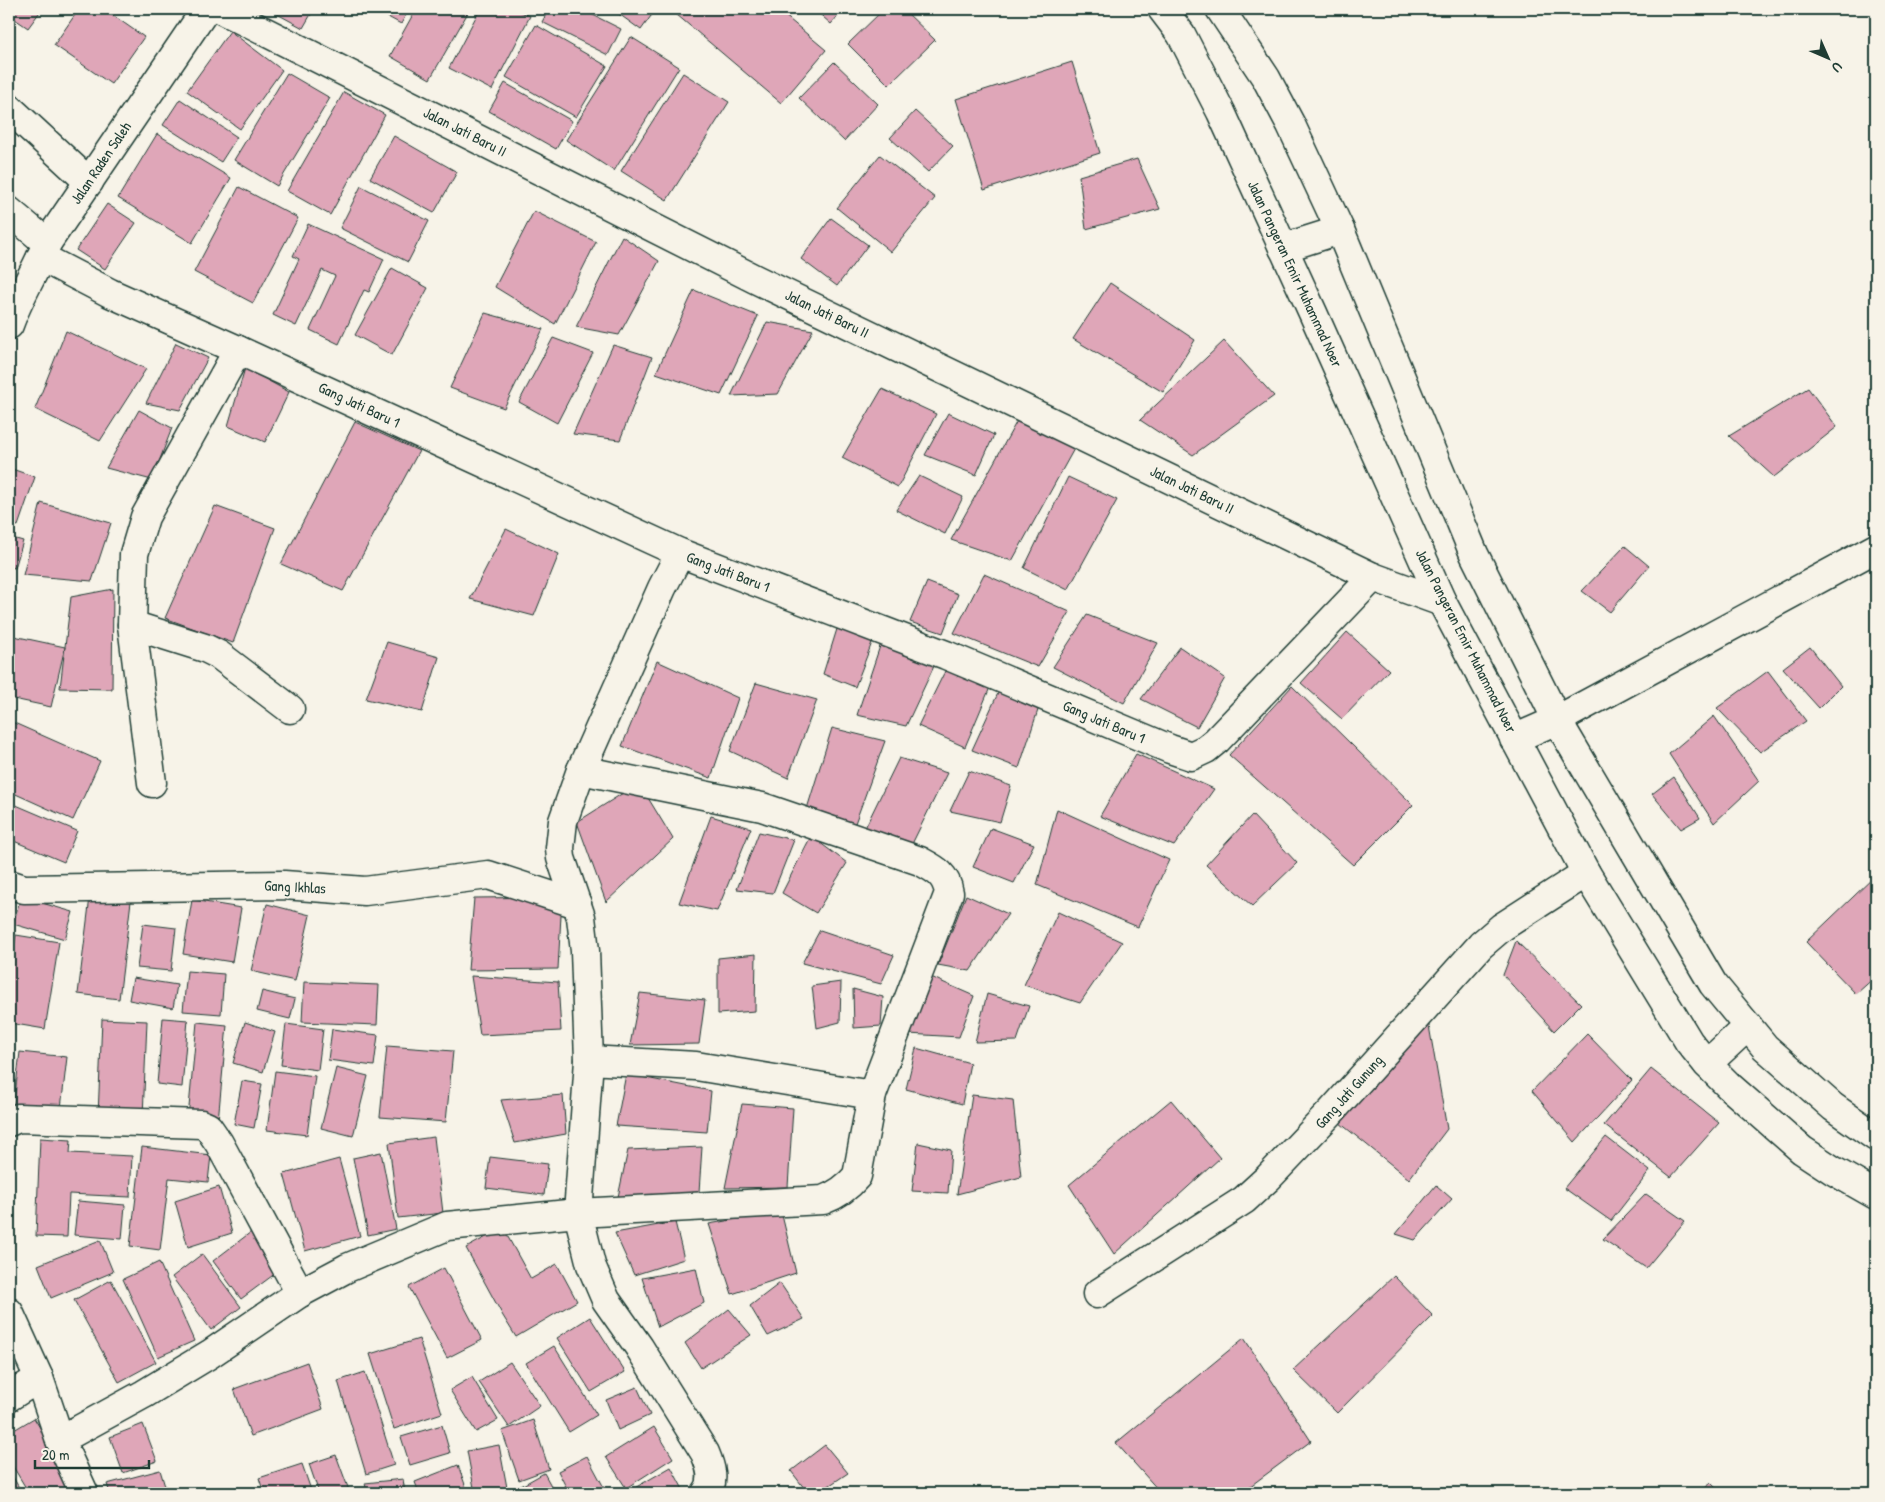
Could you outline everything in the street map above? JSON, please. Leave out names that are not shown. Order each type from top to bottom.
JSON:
[{"type":"street","name":"Jalan Raden Saleh","points":[[9,325],[14,309],[44,250],[206,9]]},
{"type":"street","name":"Jalan Jati Baru II","points":[[220,9],[755,279],[1373,577],[1442,602]]},
{"type":"street","name":"Jalan Pangeran Emir Muhammad Noer","points":[[1162,9],[1181,34],[1221,112],[1442,602],[1586,873],[1689,1042],[1707,1064],[1729,1086],[1802,1150],[1876,1195]]},
{"type":"street","points":[[1220,9],[1266,78],[1291,125],[1340,230],[1474,554],[1558,720],[1713,984],[1765,1047],[1833,1107],[1876,1138]]},
{"type":"street","points":[[9,108],[89,182]]},
{"type":"street","name":"Gang Jati Baru 1","points":[[9,211],[44,250],[110,293],[680,553],[946,656],[1191,756],[1206,749],[1217,740],[1373,577]]},
{"type":"street","points":[[1283,248],[1340,230]]},
{"type":"street","points":[[152,783],[132,625],[134,554],[145,517],[238,350]]},
{"type":"street","points":[[1514,739],[1558,720],[1876,548]]},
{"type":"street","points":[[680,553],[662,588],[581,770],[563,821],[560,848],[581,917],[585,951],[589,1060],[578,1213],[591,1265],[606,1300],[639,1347],[705,1453],[712,1471],[709,1489],[706,1493]]},
{"type":"street","points":[[132,625],[204,648],[219,655],[290,709]]},
{"type":"street","points":[[60,1440],[152,1389],[210,1354],[300,1293],[346,1268],[447,1226],[578,1213],[823,1200],[838,1194],[857,1176],[872,1095],[949,893],[948,884],[943,875],[938,870],[920,861],[762,807],[581,770]]},
{"type":"street","name":"Gang Jati Gunung","points":[[1097,1294],[1244,1200],[1268,1178],[1330,1113],[1481,945],[1502,926],[1586,873]]},
{"type":"street","name":"Gang Ikhlas","points":[[9,884],[24,889],[284,885],[365,892],[488,875],[577,904]]},
{"type":"street","points":[[1707,1064],[1748,1026]]},
{"type":"street","points":[[589,1060],[696,1066],[872,1095]]},
{"type":"street","points":[[9,1122],[18,1118],[201,1124],[208,1126],[220,1143],[300,1293]]},
{"type":"street","points":[[9,1312],[39,1378],[60,1440],[84,1493]]},
{"type":"street","points":[[9,1397],[39,1378]]},
{"type":"building","points":[[9,9],[42,9],[28,28],[9,15]]},
{"type":"building","points":[[79,9],[104,9],[144,37],[111,84],[54,45]]},
{"type":"building","points":[[268,9],[314,9],[303,28]]},
{"type":"building","points":[[373,9],[409,9],[401,24]]},
{"type":"building","points":[[416,9],[470,9],[430,79],[390,56]]},
{"type":"building","points":[[480,9],[515,9],[530,16],[492,90],[449,68]]},
{"type":"building","points":[[549,9],[581,9],[621,29],[608,55],[542,22]]},
{"type":"building","points":[[612,9],[656,9],[641,30]]},
{"type":"building","points":[[670,9],[777,9],[826,50],[781,103]]},
{"type":"building","points":[[814,9],[844,9],[831,24]]},
{"type":"building","points":[[884,9],[903,9],[935,40],[889,85],[848,44]]},
{"type":"building","points":[[536,25],[607,66],[576,117],[506,77]]},
{"type":"building","points":[[230,31],[282,70],[240,129],[187,91]]},
{"type":"building","points":[[631,37],[679,67],[614,171],[566,140]]},
{"type":"building","points":[[834,62],[878,104],[844,141],[799,98]]},
{"type":"building","points":[[1072,62],[1100,153],[984,190],[956,99]]},
{"type":"building","points":[[287,73],[330,98],[277,186],[234,160]]},
{"type":"building","points":[[683,73],[729,102],[667,200],[621,171]]},
{"type":"building","points":[[505,83],[572,121],[556,149],[489,111]]},
{"type":"building","points":[[344,92],[385,115],[330,215],[287,191]]},
{"type":"building","points":[[180,99],[237,137],[221,162],[163,125]]},
{"type":"building","points":[[915,111],[953,146],[928,172],[890,138]]},
{"type":"building","points":[[157,134],[231,178],[192,243],[118,198]]},
{"type":"building","points":[[394,136],[457,172],[434,213],[370,178]]},
{"type":"building","points":[[880,155],[935,198],[891,252],[837,208]]},
{"type":"building","points":[[1137,159],[1160,209],[1086,229],[1079,176]]},
{"type":"building","points":[[361,186],[429,221],[408,262],[340,228]]},
{"type":"building","points":[[239,187],[298,218],[253,303],[194,272]]},
{"type":"building","points":[[107,204],[136,223],[105,269],[76,250]]},
{"type":"building","points":[[534,211],[596,242],[555,324],[495,287]]},
{"type":"building","points":[[831,218],[868,245],[837,286],[801,259]]},
{"type":"building","points":[[308,224],[384,259],[369,292],[364,290],[339,344],[310,330],[335,276],[322,270],[296,326],[273,315],[299,259],[293,256]]},
{"type":"building","points":[[622,236],[659,261],[619,335],[576,327]]},
{"type":"building","points":[[392,268],[428,288],[392,355],[355,335]]},
{"type":"building","points":[[1110,283],[1195,340],[1163,392],[1073,339]]},
{"type":"building","points":[[694,290],[758,316],[721,395],[656,373]]},
{"type":"building","points":[[485,313],[543,329],[504,408],[450,388]]},
{"type":"building","points":[[767,322],[813,330],[778,394],[731,396]]},
{"type":"building","points":[[66,331],[146,369],[100,441],[35,409]]},
{"type":"building","points":[[553,338],[593,353],[557,423],[519,402]]},
{"type":"building","points":[[1224,341],[1274,396],[1193,455],[1140,420]]},
{"type":"building","points":[[176,343],[208,358],[180,410],[146,403]]},
{"type":"building","points":[[613,345],[652,357],[620,440],[573,434]]},
{"type":"building","points":[[245,368],[289,392],[265,442],[228,426]]},
{"type":"building","points":[[1808,388],[1837,427],[1774,477],[1729,436]]},
{"type":"building","points":[[882,389],[936,414],[898,487],[842,458]]},
{"type":"building","points":[[139,410],[172,428],[152,480],[106,468]]},
{"type":"building","points":[[948,413],[994,435],[976,475],[925,455]]},
{"type":"building","points":[[1018,419],[1075,447],[1012,561],[951,540]]},
{"type":"building","points":[[355,422],[419,451],[343,591],[281,564]]},
{"type":"building","points":[[9,468],[35,477],[18,526],[9,524]]},
{"type":"building","points":[[919,476],[963,497],[945,534],[896,510]]},
{"type":"building","points":[[1068,477],[1117,500],[1068,590],[1024,568]]},
{"type":"building","points":[[41,503],[111,523],[92,581],[23,575]]},
{"type":"building","points":[[215,506],[275,528],[233,643],[165,618]]},
{"type":"building","points":[[506,529],[559,554],[534,616],[470,599]]},
{"type":"building","points":[[9,537],[23,541],[15,568],[9,567]]},
{"type":"building","points":[[1625,546],[1649,566],[1610,612],[1582,591]]},
{"type":"building","points":[[984,574],[1070,612],[1038,667],[954,633]]},
{"type":"building","points":[[927,582],[958,594],[943,633],[910,622]]},
{"type":"building","points":[[113,589],[112,689],[60,688],[71,597]]},
{"type":"building","points":[[1087,615],[1158,643],[1124,703],[1053,667]]},
{"type":"building","points":[[837,629],[873,640],[855,687],[823,674]]},
{"type":"building","points":[[1347,632],[1389,670],[1342,719],[1301,683]]},
{"type":"building","points":[[9,635],[65,647],[51,707],[9,698]]},
{"type":"building","points":[[882,640],[935,664],[906,726],[857,715]]},
{"type":"building","points":[[387,642],[439,657],[422,712],[366,699]]},
{"type":"building","points":[[1180,647],[1225,678],[1197,727],[1141,699]]},
{"type":"building","points":[[1810,647],[1841,686],[1819,708],[1783,668]]},
{"type":"building","points":[[657,661],[738,698],[711,778],[622,746]]},
{"type":"building","points":[[947,667],[991,685],[965,747],[918,726]]},
{"type":"building","points":[[1768,671],[1806,721],[1760,752],[1717,708]]},
{"type":"building","points":[[756,683],[817,700],[788,778],[730,751]]},
{"type":"building","points":[[1292,686],[1413,805],[1353,865],[1229,755]]},
{"type":"building","points":[[999,691],[1039,707],[1019,768],[972,750]]},
{"type":"building","points":[[1714,716],[1759,781],[1714,823],[1669,754]]},
{"type":"building","points":[[12,722],[100,761],[73,820],[9,791],[9,729]]},
{"type":"building","points":[[832,728],[885,741],[854,826],[806,812]]},
{"type":"building","points":[[1136,754],[1214,789],[1174,846],[1100,816]]},
{"type":"building","points":[[899,758],[947,773],[910,848],[863,832]]},
{"type":"building","points":[[969,771],[1011,786],[1000,822],[950,811]]},
{"type":"building","points":[[1674,777],[1700,818],[1681,829],[1652,794]]},
{"type":"building","points":[[639,783],[673,839],[606,902],[577,822]]},
{"type":"building","points":[[9,802],[77,831],[64,862],[9,839]]},
{"type":"building","points":[[1057,809],[1169,860],[1138,927],[1037,885]]},
{"type":"building","points":[[1252,815],[1297,863],[1252,906],[1206,865]]},
{"type":"building","points":[[711,816],[751,828],[717,911],[679,903]]},
{"type":"building","points":[[991,828],[1034,844],[1014,883],[973,867]]},
{"type":"building","points":[[759,832],[794,840],[773,893],[737,889]]},
{"type":"building","points":[[811,836],[847,863],[816,913],[782,893]]},
{"type":"building","points":[[9,841],[15,843],[9,856]]},
{"type":"building","points":[[1876,875],[1876,976],[1856,994],[1806,942]]},
{"type":"building","points":[[91,889],[132,893],[119,999],[78,994]]},
{"type":"building","points":[[966,895],[1008,914],[970,971],[938,965]]},
{"type":"building","points":[[21,897],[73,912],[65,939],[13,924]]},
{"type":"building","points":[[562,897],[558,969],[468,970],[474,898]]},
{"type":"building","points":[[192,900],[241,908],[232,962],[183,954]]},
{"type":"building","points":[[267,904],[310,915],[295,981],[251,971]]},
{"type":"building","points":[[1058,912],[1122,942],[1080,1003],[1024,985]]},
{"type":"building","points":[[143,924],[176,928],[171,971],[137,968]]},
{"type":"building","points":[[820,930],[894,955],[881,984],[802,963]]},
{"type":"building","points":[[16,935],[59,942],[45,1029],[9,1023],[9,977]]},
{"type":"building","points":[[1516,941],[1581,1004],[1554,1031],[1503,975]]},
{"type":"building","points":[[756,954],[755,1011],[718,1014],[718,958]]},
{"type":"building","points":[[187,971],[224,974],[221,1014],[183,1011]]},
{"type":"building","points":[[471,976],[558,982],[561,1031],[480,1035]]},
{"type":"building","points":[[931,977],[974,996],[959,1037],[908,1034]]},
{"type":"building","points":[[133,978],[177,985],[173,1008],[129,1000]]},
{"type":"building","points":[[304,982],[379,985],[377,1025],[302,1022]]},
{"type":"building","points":[[841,982],[840,1022],[817,1028],[812,986]]},
{"type":"building","points":[[853,989],[883,997],[881,1026],[854,1028]]},
{"type":"building","points":[[262,991],[295,999],[290,1019],[257,1011]]},
{"type":"building","points":[[640,993],[705,1000],[699,1044],[630,1045]]},
{"type":"building","points":[[987,994],[1029,1006],[1017,1041],[975,1042]]},
{"type":"building","points":[[163,1018],[188,1020],[182,1087],[157,1084]]},
{"type":"building","points":[[102,1019],[147,1021],[143,1117],[98,1116]]},
{"type":"building","points":[[1428,1020],[1447,1129],[1409,1179],[1340,1123]]},
{"type":"building","points":[[197,1022],[227,1025],[218,1121],[188,1118]]},
{"type":"building","points":[[245,1022],[275,1032],[263,1072],[233,1063]]},
{"type":"building","points":[[286,1024],[323,1029],[318,1070],[281,1065]]},
{"type":"building","points":[[332,1029],[378,1035],[374,1066],[328,1060]]},
{"type":"building","points":[[1587,1034],[1632,1080],[1575,1142],[1532,1091]]},
{"type":"building","points":[[387,1046],[453,1051],[446,1122],[380,1117]]},
{"type":"building","points":[[916,1048],[970,1063],[962,1104],[906,1089]]},
{"type":"building","points":[[20,1052],[67,1057],[60,1117],[13,1112]]},
{"type":"building","points":[[336,1068],[368,1076],[353,1136],[321,1128]]},
{"type":"building","points":[[1651,1069],[1719,1123],[1671,1177],[1604,1125]]},
{"type":"building","points":[[275,1071],[315,1076],[307,1135],[267,1130]]},
{"type":"building","points":[[626,1074],[711,1091],[707,1132],[616,1126]]},
{"type":"building","points":[[242,1081],[262,1084],[254,1128],[234,1124]]},
{"type":"building","points":[[563,1095],[566,1134],[515,1143],[501,1100]]},
{"type":"building","points":[[972,1095],[1013,1100],[1021,1177],[957,1194]]},
{"type":"building","points":[[1171,1100],[1220,1158],[1114,1254],[1069,1185]]},
{"type":"building","points":[[742,1104],[793,1108],[788,1187],[725,1188]]},
{"type":"building","points":[[434,1137],[443,1213],[398,1218],[389,1143]]},
{"type":"building","points":[[1606,1137],[1650,1171],[1611,1221],[1564,1188]]},
{"type":"building","points":[[40,1138],[71,1140],[70,1153],[132,1156],[130,1197],[69,1194],[67,1237],[36,1236]]},
{"type":"building","points":[[918,1143],[951,1150],[948,1193],[912,1191]]},
{"type":"building","points":[[142,1147],[211,1155],[208,1182],[169,1178],[160,1250],[130,1246]]},
{"type":"building","points":[[702,1147],[699,1192],[618,1197],[628,1150]]},
{"type":"building","points":[[381,1152],[396,1229],[368,1235],[353,1158]]},
{"type":"building","points":[[490,1157],[548,1164],[544,1195],[486,1188]]},
{"type":"building","points":[[339,1159],[360,1236],[305,1251],[284,1174]]},
{"type":"building","points":[[1436,1185],[1452,1199],[1415,1240],[1396,1234]]},
{"type":"building","points":[[219,1187],[232,1233],[188,1247],[175,1201]]},
{"type":"building","points":[[1646,1194],[1685,1221],[1646,1268],[1603,1239]]},
{"type":"building","points":[[78,1201],[125,1205],[122,1239],[74,1235]]},
{"type":"building","points":[[781,1211],[796,1273],[732,1294],[709,1224]]},
{"type":"building","points":[[675,1222],[684,1259],[634,1275],[615,1233]]},
{"type":"building","points":[[503,1228],[531,1279],[557,1264],[577,1301],[516,1337],[466,1248]]},
{"type":"building","points":[[251,1232],[280,1270],[241,1299],[213,1261]]},
{"type":"building","points":[[100,1240],[113,1272],[51,1298],[38,1265]]},
{"type":"building","points":[[202,1254],[241,1307],[211,1330],[172,1277]]},
{"type":"building","points":[[159,1262],[194,1341],[158,1357],[123,1279]]},
{"type":"building","points":[[444,1268],[482,1340],[447,1358],[409,1287]]},
{"type":"building","points":[[696,1268],[704,1303],[658,1327],[642,1278]]},
{"type":"building","points":[[1394,1276],[1433,1316],[1337,1413],[1293,1370]]},
{"type":"building","points":[[111,1280],[156,1362],[119,1382],[74,1300]]},
{"type":"building","points":[[780,1283],[804,1319],[768,1336],[750,1306]]},
{"type":"building","points":[[729,1309],[751,1335],[701,1368],[685,1343]]},
{"type":"building","points":[[590,1317],[625,1372],[591,1392],[557,1338]]},
{"type":"building","points":[[1244,1338],[1311,1441],[1241,1493],[1161,1493],[1116,1443]]},
{"type":"building","points":[[419,1339],[442,1413],[394,1429],[370,1354]]},
{"type":"building","points":[[554,1346],[597,1415],[569,1432],[526,1363]]},
{"type":"building","points":[[307,1362],[323,1409],[251,1436],[234,1389]]},
{"type":"building","points":[[510,1362],[540,1406],[509,1427],[479,1382]]},
{"type":"building","points":[[9,1363],[22,1386],[9,1393]]},
{"type":"building","points":[[365,1372],[394,1465],[366,1474],[338,1381]]},
{"type":"building","points":[[472,1377],[498,1420],[476,1432],[450,1390]]},
{"type":"building","points":[[637,1387],[650,1415],[618,1430],[606,1400]]},
{"type":"building","points":[[34,1418],[80,1493],[29,1493],[9,1460],[9,1433]]},
{"type":"building","points":[[533,1420],[549,1469],[519,1480],[502,1431]]},
{"type":"building","points":[[143,1424],[157,1461],[123,1473],[110,1437]]},
{"type":"building","points":[[442,1425],[450,1453],[410,1465],[401,1437]]},
{"type":"building","points":[[654,1427],[673,1458],[626,1488],[606,1457]]},
{"type":"building","points":[[499,1445],[508,1493],[475,1493],[467,1451]]},
{"type":"building","points":[[825,1445],[848,1473],[818,1493],[808,1493],[791,1471]]},
{"type":"building","points":[[336,1455],[350,1493],[319,1493],[309,1464]]},
{"type":"building","points":[[587,1456],[607,1493],[569,1493],[558,1471]]},
{"type":"building","points":[[302,1464],[312,1493],[264,1493],[259,1478]]},
{"type":"building","points":[[458,1465],[468,1493],[419,1493],[415,1482]]},
{"type":"building","points":[[671,1467],[685,1493],[626,1493]]},
{"type":"building","points":[[9,1470],[22,1493],[9,1493]]},
{"type":"building","points":[[160,1470],[167,1493],[110,1493],[107,1484]]},
{"type":"building","points":[[544,1473],[555,1493],[516,1493],[514,1490]]},
{"type":"building","points":[[403,1479],[405,1493],[367,1493],[365,1483]]},
{"type":"building","points":[[1711,1483],[1721,1493],[1699,1493]]}]
